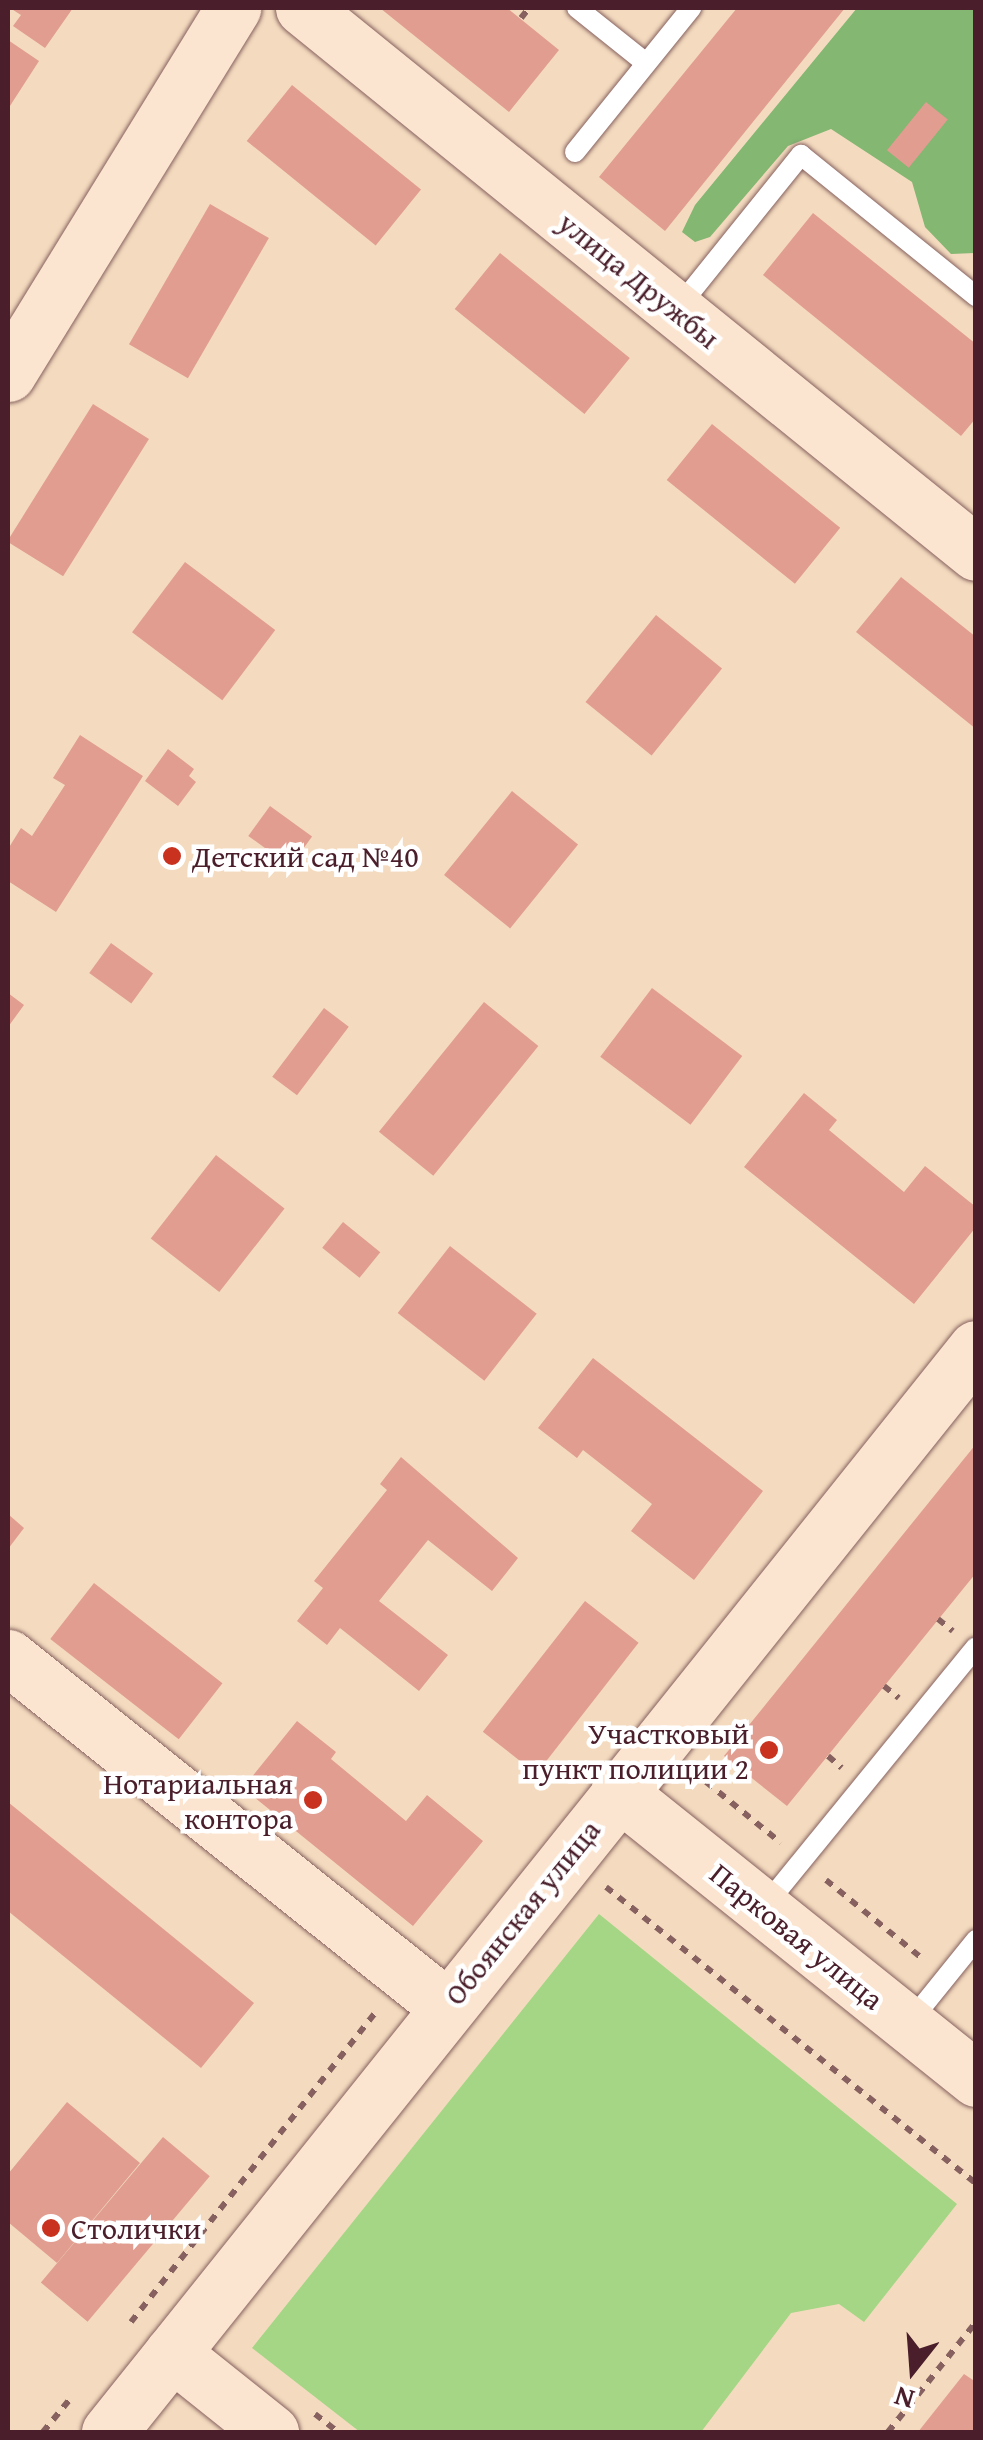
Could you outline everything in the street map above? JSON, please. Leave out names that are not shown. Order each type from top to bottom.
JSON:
[{"type":"street","points":[[8,374],[233,8]]},
{"type":"street","name":"улица Дружбы","points":[[303,8],[976,553]]},
{"type":"street","name":"Обоянская улица","points":[[109,2432],[150,2339],[426,1990],[618,1792],[976,1348]]},
{"type":"street","points":[[8,1657],[426,1990]]},
{"type":"street","name":"Парковая улица","points":[[618,1792],[976,2079]]},
{"type":"street","points":[[150,2339],[271,2432]]},
{"type":"lane","points":[[577,8],[646,64]]},
{"type":"lane","points":[[575,152],[691,8]]},
{"type":"lane","points":[[676,310],[801,155],[976,296]]},
{"type":"lane","points":[[763,1908],[976,1647]]},
{"type":"lane","points":[[907,2024],[976,1940]]},
{"type":"path","points":[[520,18],[529,8]]},
{"type":"path","points":[[591,1876],[976,2183]]},
{"type":"path","points":[[150,2339],[426,1990]]},
{"type":"path","points":[[888,2432],[976,2322]]},
{"type":"path","points":[[44,2432],[80,2387]]},
{"type":"green space","points":[[857,8],[975,8],[975,253],[951,254],[925,227],[912,182],[831,129],[788,146],[710,237],[695,242],[682,232],[695,205]]},
{"type":"green space","points":[[599,1914],[957,2204],[864,2322],[839,2304],[791,2313],[701,2432],[360,2432],[252,2348]]},
{"type":"building","points":[[10,8],[73,8],[45,48],[13,26],[21,15]]},
{"type":"building","points":[[380,8],[507,8],[559,50],[509,112]]},
{"type":"building","points":[[737,8],[845,8],[665,231],[599,177]]},
{"type":"building","points":[[8,40],[39,61],[8,109]]},
{"type":"building","points":[[292,85],[421,189],[376,245],[247,141]]},
{"type":"building","points":[[926,102],[948,120],[909,168],[887,150]]},
{"type":"building","points":[[210,204],[269,238],[188,378],[129,344]]},
{"type":"building","points":[[813,213],[976,344],[976,418],[961,436],[763,275]]},
{"type":"building","points":[[500,253],[630,358],[584,414],[455,309]]},
{"type":"building","points":[[93,404],[149,439],[63,576],[8,540]]},
{"type":"building","points":[[712,424],[840,528],[795,584],[667,480]]},
{"type":"building","points":[[185,562],[275,630],[222,700],[132,632]]},
{"type":"building","points":[[901,577],[976,637],[976,729],[856,632]]},
{"type":"building","points":[[656,615],[722,668],[652,756],[586,702]]},
{"type":"building","points":[[80,735],[143,776],[56,912],[8,881],[8,849],[21,828],[32,836],[65,785],[53,778]]},
{"type":"building","points":[[168,749],[194,769],[189,776],[196,782],[178,806],[145,781]]},
{"type":"building","points":[[512,791],[578,844],[510,928],[444,875]]},
{"type":"building","points":[[270,806],[312,837],[290,866],[248,836]]},
{"type":"building","points":[[111,943],[153,974],[131,1003],[89,973]]},
{"type":"building","points":[[652,988],[742,1056],[690,1125],[600,1057]]},
{"type":"building","points":[[8,993],[24,1005],[8,1027]]},
{"type":"building","points":[[484,1002],[538,1046],[433,1176],[379,1132]]},
{"type":"building","points":[[324,1008],[349,1027],[297,1095],[272,1077]]},
{"type":"building","points":[[804,1093],[837,1120],[829,1130],[904,1192],[925,1166],[976,1207],[976,1227],[914,1304],[744,1167]]},
{"type":"building","points":[[216,1155],[285,1209],[219,1292],[151,1239]]},
{"type":"building","points":[[343,1222],[380,1252],[360,1278],[322,1248]]},
{"type":"building","points":[[450,1246],[537,1314],[484,1381],[398,1313]]},
{"type":"building","points":[[593,1358],[763,1491],[694,1580],[631,1531],[652,1504],[583,1450],[577,1458],[538,1428]]},
{"type":"building","points":[[976,1444],[976,1573],[787,1806],[724,1756]]},
{"type":"building","points":[[401,1457],[518,1558],[492,1591],[428,1540],[379,1601],[448,1655],[419,1691],[340,1628],[327,1645],[297,1621],[323,1588],[314,1581],[387,1490],[380,1484]]},
{"type":"building","points":[[8,1514],[24,1528],[8,1549]]},
{"type":"building","points":[[94,1583],[222,1683],[179,1739],[50,1639]]},
{"type":"building","points":[[585,1601],[639,1643],[536,1774],[483,1732]]},
{"type":"building","points":[[297,1721],[336,1752],[331,1759],[406,1821],[427,1795],[483,1841],[413,1926],[243,1788]]},
{"type":"building","points":[[8,1802],[254,2003],[201,2068],[8,1911]]},
{"type":"building","points":[[67,2102],[140,2163],[57,2263],[8,2222],[8,2174]]},
{"type":"building","points":[[163,2137],[210,2176],[88,2322],[41,2283]]},
{"type":"building","points":[[964,2374],[976,2382],[976,2432],[918,2432]]},
{"type":"place","name":"Детский сад №40","points":[[172,856]]},
{"type":"place","name":"Участковый пункт полиции 2","points":[[769,1750]]},
{"type":"place","name":"Нотариальная контора","points":[[313,1800]]},
{"type":"place","name":"Столички","points":[[51,2228]]}]
